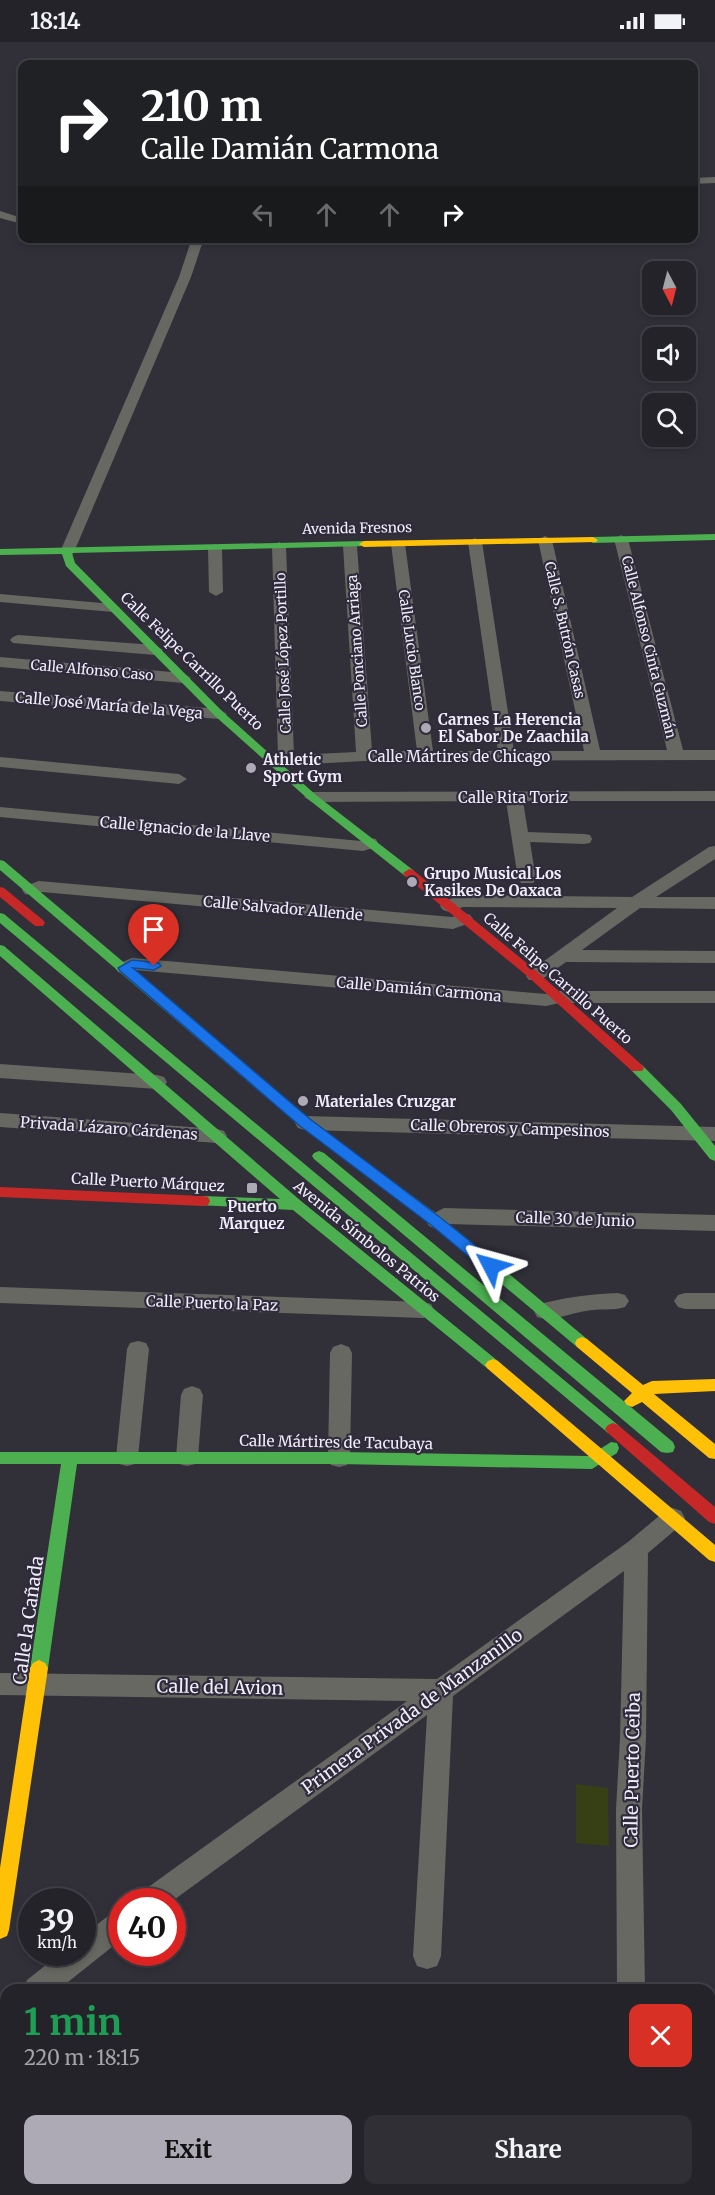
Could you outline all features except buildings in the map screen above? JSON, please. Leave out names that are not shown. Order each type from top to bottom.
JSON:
[{"type":"street","points":[[698,181],[715,180]]},
{"type":"street","points":[[0,214],[18,220]]},
{"type":"street","points":[[67,552],[185,277],[196,243]]},
{"type":"street","name":"Avenida Fresnos","points":[[0,552],[715,537]]},
{"type":"street","name":"Calle Alfonso Cinta Guzmán","points":[[621,539],[676,756]]},
{"type":"street","name":"Calle S. Butrón Casas","points":[[544,540],[592,755]]},
{"type":"street","points":[[475,542],[507,756]]},
{"type":"street","name":"Calle Lucio Blanco","points":[[398,544],[426,756]]},
{"type":"street","name":"Calle José López Portillo","points":[[279,546],[280,760]]},
{"type":"street","name":"Calle Ponciano Arriaga","points":[[350,546],[364,756]]},
{"type":"street","points":[[215,548],[216,592]]},
{"type":"street","name":"Calle Felipe Carrillo Puerto","points":[[67,552],[70,564],[219,714],[280,760],[312,797],[559,997],[708,1134],[715,1156]]},
{"type":"street","points":[[0,598],[113,608]]},
{"type":"street","points":[[18,640],[155,650]]},
{"type":"street","name":"Calle Alfonso Caso","points":[[0,662],[183,678]]},
{"type":"street","name":"Calle José María de la Vega","points":[[0,696],[219,714]]},
{"type":"street","name":"Calle Mártires de Chicago","points":[[280,760],[364,756],[715,755]]},
{"type":"street","points":[[0,762],[179,779]]},
{"type":"street","name":"Calle Rita Toriz","points":[[312,797],[715,796]]},
{"type":"street","points":[[514,797],[527,879]]},
{"type":"street","name":"Calle Ignacio de la Llave","points":[[0,812],[363,846],[370,843]]},
{"type":"street","points":[[521,837],[584,840]]},
{"type":"street","points":[[535,976],[636,903],[715,851]]},
{"type":"street","points":[[0,864],[305,1123],[436,1221],[715,1453]]},
{"type":"street","name":"Calle Salvador Allende","points":[[31,890],[39,886],[453,923],[464,919]]},
{"type":"street","points":[[0,891],[46,929]]},
{"type":"street","points":[[449,906],[460,901],[715,903]]},
{"type":"street","name":"Avenida Símbolos Patrios","points":[[0,917],[624,1438],[715,1517]]},
{"type":"street","name":"Avenida Símbolos Patrios","points":[[0,949],[157,1082],[296,1205],[536,1400],[715,1555]]},
{"type":"street","points":[[561,956],[715,957]]},
{"type":"street","name":"Calle Damián Carmona","points":[[124,968],[132,964],[546,1000],[559,997],[715,997]]},
{"type":"street","points":[[0,1071],[157,1082]]},
{"type":"street","name":"Privada Lázaro Cárdenas","points":[[0,1120],[217,1136]]},
{"type":"street","name":"Calle Obreros y Campesinos","points":[[305,1123],[708,1134]]},
{"type":"street","points":[[311,1149],[623,1408],[681,1460]]},
{"type":"street","name":"Calle Puerto Márquez","points":[[0,1192],[296,1205]]},
{"type":"street","name":"Calle 30 de Junio","points":[[436,1221],[444,1216],[715,1223]]},
{"type":"street","name":"Calle Puerto la Paz","points":[[0,1295],[423,1310]]},
{"type":"street","points":[[545,1311],[588,1302],[618,1301]]},
{"type":"street","points":[[685,1301],[715,1301]]},
{"type":"street","points":[[127,1457],[138,1349]]},
{"type":"street","points":[[339,1458],[341,1353]]},
{"type":"street","points":[[536,1400],[557,1383]]},
{"type":"street","points":[[623,1408],[651,1387],[715,1385]]},
{"type":"street","points":[[187,1457],[192,1395]]},
{"type":"street","points":[[601,1457],[624,1438],[623,1408]]},
{"type":"street","name":"Calle la Cañada","points":[[0,1930],[70,1457]]},
{"type":"street","name":"Calle Mártires de Tacubaya","points":[[0,1458],[339,1458],[591,1463],[601,1457]]},
{"type":"street","name":"Primera Privada de Manzanillo","points":[[168,1888],[636,1549],[673,1518]]},
{"type":"street","name":"Calle Puerto Ceiba","points":[[631,1984],[629,1809],[633,1738],[636,1549]]},
{"type":"street","name":"Calle del Avion","points":[[0,1684],[441,1690]]},
{"type":"street","points":[[427,1956],[441,1690]]},
{"type":"street","points":[[96,1942],[108,1933]]},
{"type":"street","points":[[44,1984],[66,1966]]},
{"type":"green space","points":[[576,1784],[608,1788],[609,1846],[576,1843]]},
{"type":"traffic: fast","points":[[593,540],[715,537]]},
{"type":"traffic: fast","points":[[0,552],[364,544]]},
{"type":"traffic: fast","points":[[67,552],[70,564],[219,714],[312,797],[409,873]]},
{"type":"traffic: fast","points":[[0,864],[305,1123],[436,1221],[582,1343]]},
{"type":"traffic: fast","points":[[0,917],[613,1429]]},
{"type":"traffic: fast","points":[[0,949],[296,1205],[493,1365]]},
{"type":"traffic: fast","points":[[637,1068],[676,1107],[715,1156]]},
{"type":"traffic: fast","points":[[319,1156],[667,1447]]},
{"type":"traffic: fast","points":[[203,1201],[296,1205]]},
{"type":"traffic: fast","points":[[0,1458],[339,1458],[592,1463],[611,1448]]},
{"type":"traffic: fast","points":[[39,1668],[70,1457]]},
{"type":"traffic: slow","points":[[364,544],[593,540]]},
{"type":"traffic: slow","points":[[582,1343],[715,1453]]},
{"type":"traffic: slow","points":[[493,1365],[715,1555]]},
{"type":"traffic: slow","points":[[632,1401],[652,1387],[715,1385]]},
{"type":"traffic: slow","points":[[0,1930],[39,1668]]},
{"type":"traffic: jam","points":[[409,873],[530,972],[637,1068]]},
{"type":"traffic: jam","points":[[0,891],[39,923]]},
{"type":"traffic: jam","points":[[0,1192],[203,1201]]},
{"type":"traffic: jam","points":[[613,1429],[715,1517]]},
{"type":"place","name":"Carnes La Herencia El Sabor De Zaachila","points":[[426,728]]},
{"type":"place","name":"Athletic Sport Gym","points":[[251,768]]},
{"type":"place","name":"Grupo Musical Los Kasikes De Oaxaca","points":[[412,882]]},
{"type":"place","name":"Materiales Cruzgar","points":[[303,1101]]},
{"type":"place","name":"Puerto Marquez","points":[[252,1188]]},
{"type":"route","points":[[154,966],[132,964],[124,968],[305,1123],[436,1221],[491,1266]]}]
